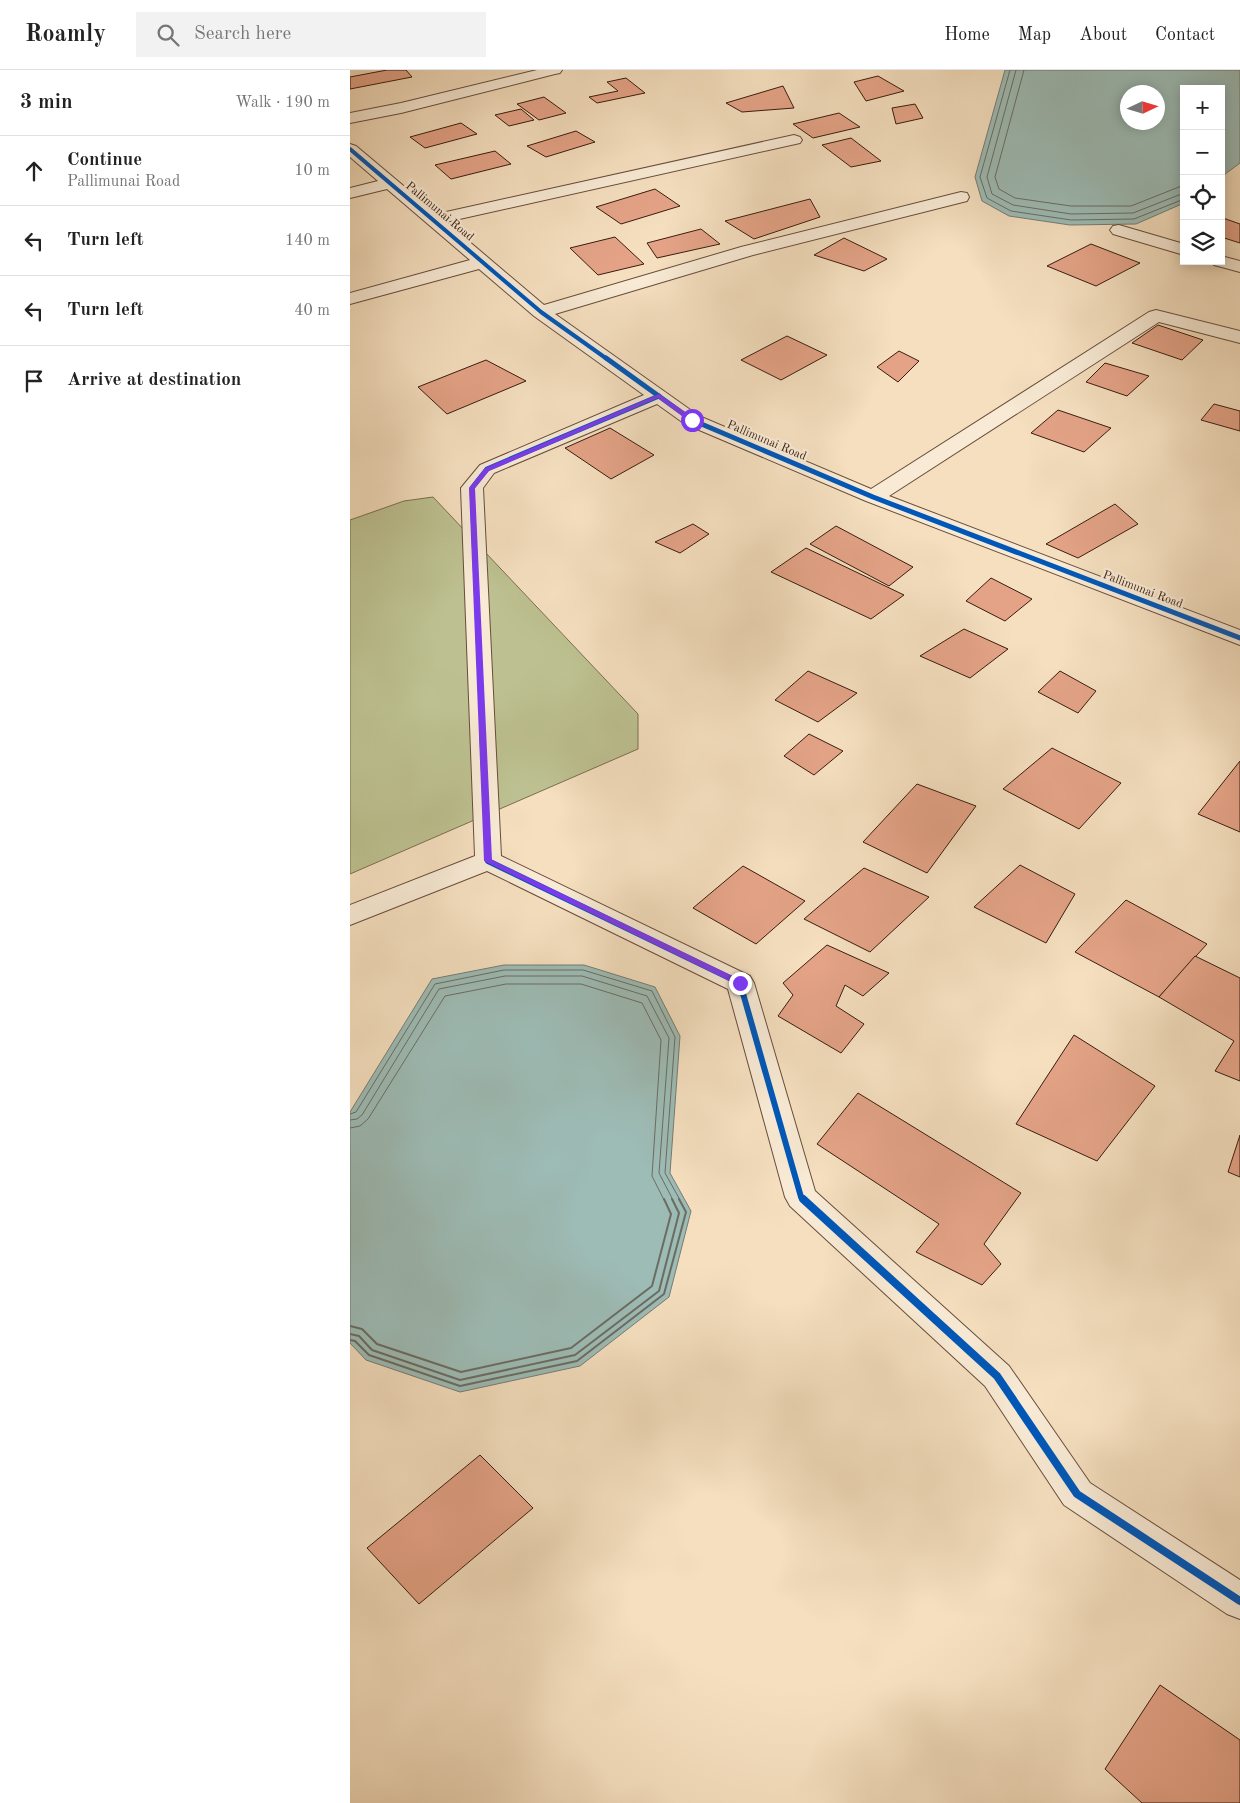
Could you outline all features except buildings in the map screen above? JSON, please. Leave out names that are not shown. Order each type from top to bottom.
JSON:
[{"type":"street","points":[[350,118],[401,108],[555,70]]},
{"type":"street","points":[[433,220],[794,140]]},
{"type":"street","name":"Pallimunai Road","points":[[350,149],[541,312],[692,420],[873,497],[1240,638]]},
{"type":"street","points":[[350,193],[390,183]]},
{"type":"street","points":[[541,312],[747,251],[961,198]]},
{"type":"street","points":[[1119,230],[1180,249]]},
{"type":"street","points":[[350,298],[482,262]]},
{"type":"street","points":[[1225,262],[1240,267]]},
{"type":"street","points":[[873,497],[1156,316],[1240,337]]},
{"type":"street","points":[[488,861],[472,488],[487,469],[659,396]]},
{"type":"street","points":[[350,915],[488,861],[740,983],[802,1197],[997,1376],[1077,1494],[1240,1601]]},
{"type":"green space","points":[[433,497],[638,714],[638,749],[350,874],[350,520],[404,501]]},
{"type":"water","points":[[1005,70],[1240,70],[1240,163],[1225,174],[1225,85],[1180,85],[1180,205],[1136,224],[1070,225],[1009,216],[982,201],[975,177]]},
{"type":"water","points":[[504,965],[584,965],[655,987],[680,1036],[670,1173],[691,1211],[669,1297],[580,1366],[460,1392],[366,1360],[350,1343],[350,1112],[432,979]]},
{"type":"cycle path","points":[[350,149],[541,312],[692,420],[873,497],[1240,638]]},
{"type":"cycle path","points":[[659,396],[487,469],[472,488],[488,861],[740,983],[801,1197],[997,1376],[1077,1494],[1240,1601]]},
{"type":"route","points":[[692,420],[659,396],[487,469],[472,488],[488,861],[740,983]]}]
